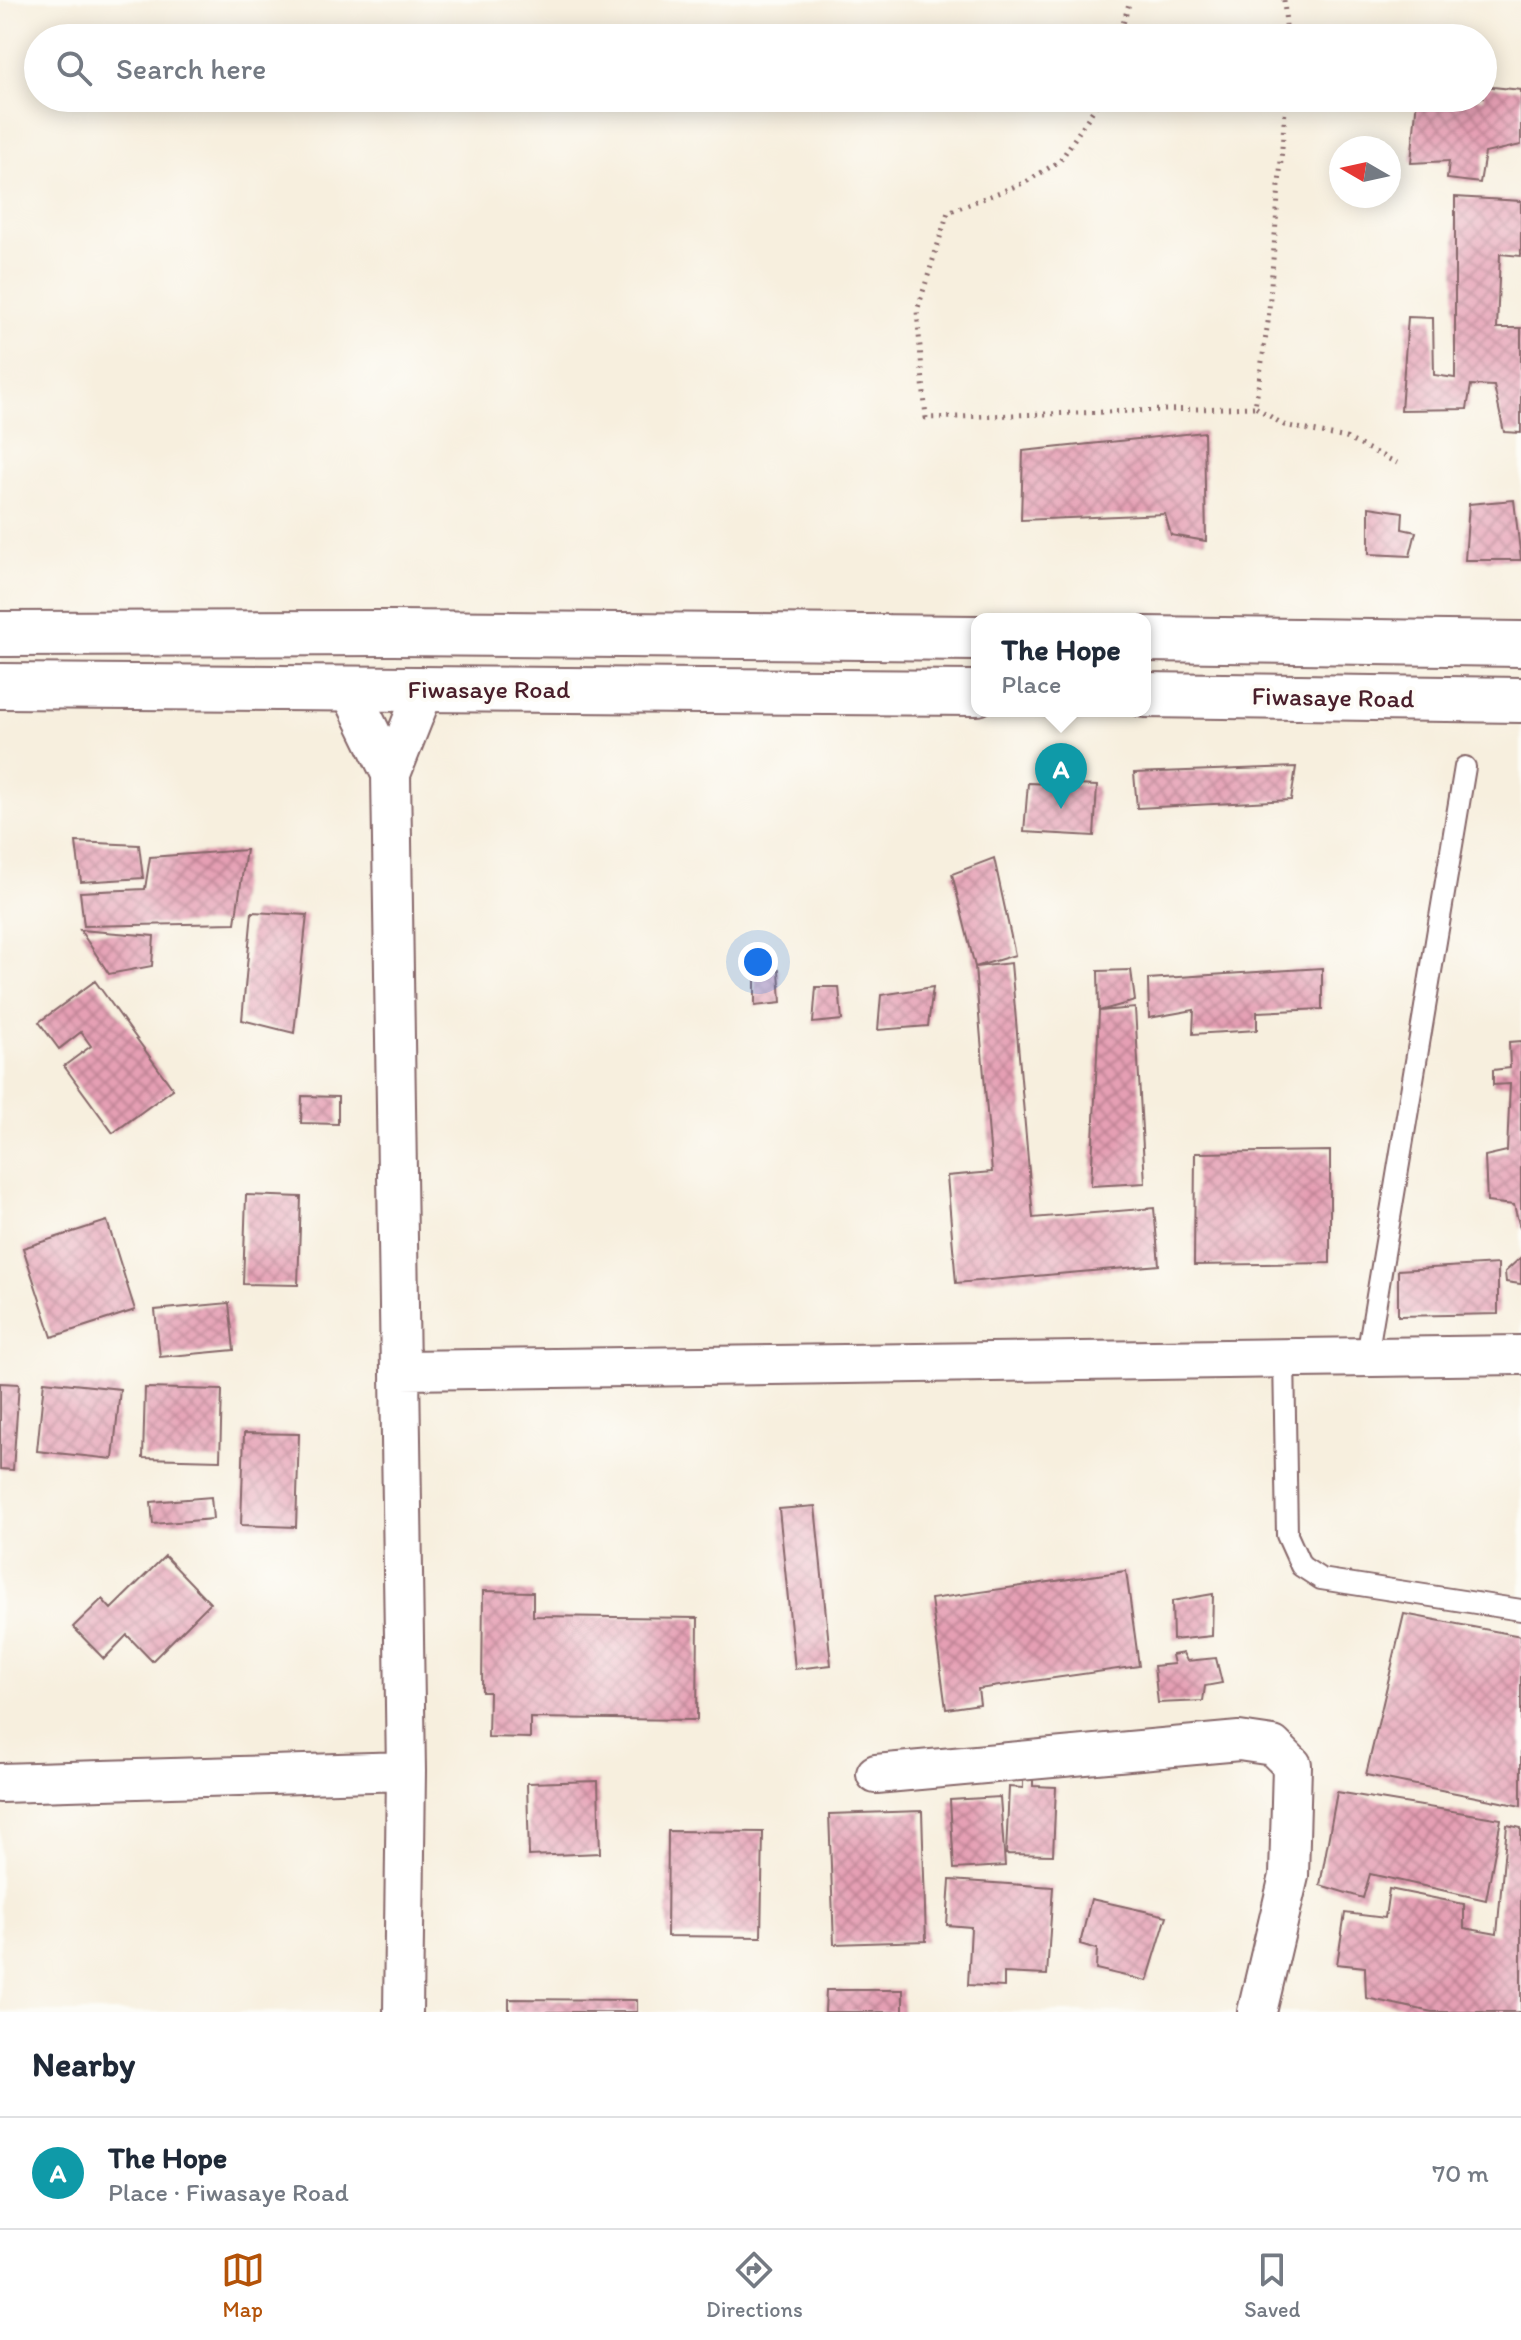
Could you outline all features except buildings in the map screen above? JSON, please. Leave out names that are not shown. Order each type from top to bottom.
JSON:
[{"type":"main road","points":[[0,634],[408,633],[971,638]]},
{"type":"main road","points":[[1151,639],[1521,644]]},
{"type":"main road","name":"Fiwasaye Road","points":[[0,686],[971,693]]},
{"type":"main road","name":"Fiwasaye Road","points":[[1151,695],[1521,700]]},
{"type":"street","points":[[349,688],[391,774]]},
{"type":"street","points":[[403,2012],[406,1771],[391,774],[425,688]]},
{"type":"street","points":[[402,1370],[1521,1355]]},
{"type":"street","points":[[876,1774],[1239,1741],[1273,1746],[1292,1765],[1289,1876],[1257,2012]]},
{"type":"street","points":[[0,1783],[406,1771]]},
{"type":"lane","points":[[1367,1356],[1465,767]]},
{"type":"lane","points":[[1284,1357],[1287,1535],[1301,1566],[1321,1579],[1521,1610]]},
{"type":"path","points":[[1123,24],[1130,0]]},
{"type":"path","points":[[1284,0],[1286,24]]},
{"type":"path","points":[[1092,112],[1060,161],[1026,182],[948,212],[917,311],[926,418],[1255,407],[1284,425],[1346,438],[1397,463]]},
{"type":"path","points":[[1255,407],[1268,322],[1285,112]]},
{"type":"place","name":"The Hope","points":[[1061,809]]}]
